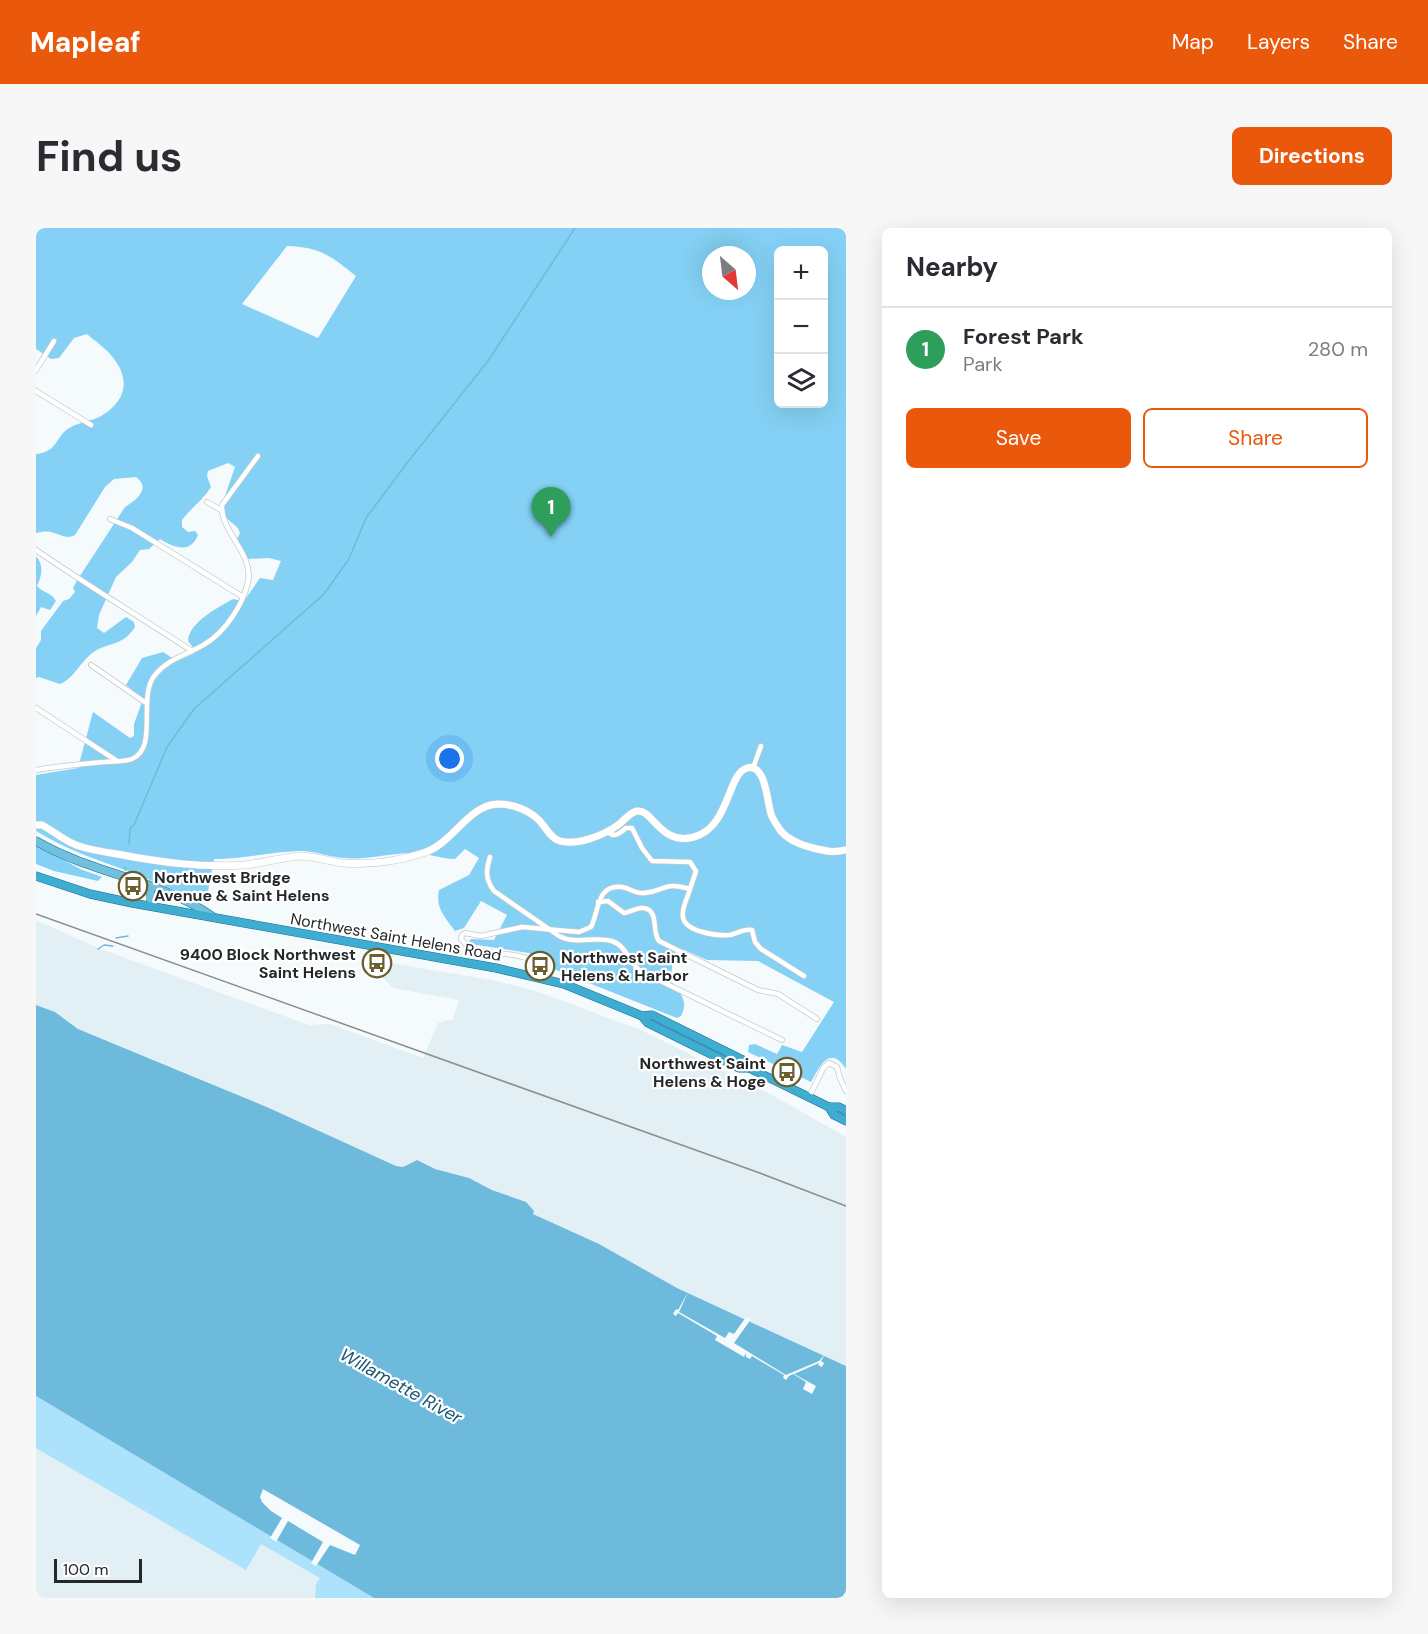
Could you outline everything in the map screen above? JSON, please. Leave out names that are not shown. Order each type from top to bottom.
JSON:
[{"type":"highway","name":"Northwest Saint Helens Road","points":[[36,876],[90,894],[214,919],[466,962],[564,984],[642,1016],[652,1015],[743,1060],[749,1068],[829,1107],[839,1107],[846,1111]]},
{"type":"highway","name":"Northwest Saint Helens Road","points":[[829,1107],[834,1115],[846,1121]]},
{"type":"main road","points":[[36,825],[42,825],[66,840],[85,848],[164,862],[210,865],[243,865],[303,856],[341,863],[394,860],[424,853],[441,845],[475,812],[493,804],[525,810],[537,818],[559,841],[575,842],[607,831],[639,811],[647,814],[656,827],[671,836],[687,838],[702,834],[713,825],[721,816],[739,775],[745,769],[753,768],[763,778],[771,814],[784,834],[807,847],[831,852],[846,850]]},
{"type":"main road","points":[[36,841],[71,859],[166,891],[199,907],[214,919]]},
{"type":"main road","points":[[145,884],[151,894],[151,906]]},
{"type":"street","points":[[36,370],[54,341]]},
{"type":"street","points":[[36,391],[91,425]]},
{"type":"street","points":[[221,510],[224,500],[258,456]]},
{"type":"street","points":[[36,770],[132,759],[142,750],[146,736],[147,690],[153,677],[171,660],[192,651],[220,633],[235,612],[243,597],[248,580],[248,570],[221,510],[207,502]]},
{"type":"street","points":[[110,519],[132,528],[243,597]]},
{"type":"street","points":[[36,550],[192,651]]},
{"type":"street","points":[[91,665],[146,703]]},
{"type":"street","points":[[36,708],[117,760]]},
{"type":"street","points":[[753,768],[761,746]]},
{"type":"street","points":[[607,831],[614,835],[626,828],[634,829],[642,848],[652,861],[690,862],[696,871],[682,916],[690,926],[722,936],[747,929],[752,930],[758,946],[804,976]]},
{"type":"street","points":[[490,856],[487,874],[491,887],[548,928],[570,940],[615,942],[623,948],[632,963],[642,972],[782,1040]]},
{"type":"street","points":[[531,976],[531,962],[527,958],[470,948],[461,937],[465,933],[481,936],[522,927],[579,932],[589,929],[598,902],[603,894],[613,887],[624,887],[641,894],[671,885],[690,889]]},
{"type":"street","points":[[598,902],[608,901],[624,913],[642,908],[648,910],[655,920],[655,935],[661,942],[759,990],[778,994],[817,1019]]},
{"type":"street","points":[[809,1097],[824,1067],[829,1064],[837,1067],[846,1091]]},
{"type":"shaded area","points":[[36,228],[846,228],[846,1069],[835,1058],[830,1058],[822,1064],[811,1082],[748,1052],[749,1045],[755,1044],[777,1054],[782,1045],[802,1052],[834,1002],[758,961],[707,960],[682,949],[673,954],[671,981],[684,1001],[681,1016],[677,1018],[536,962],[529,953],[468,943],[471,939],[494,940],[507,915],[481,901],[464,928],[455,931],[444,917],[438,902],[439,890],[469,875],[479,858],[465,849],[455,859],[415,853],[344,858],[304,851],[214,859],[206,902],[84,855],[36,831],[36,775],[78,768],[93,712],[130,738],[134,736],[134,724],[143,699],[126,685],[142,658],[163,652],[177,661],[191,655],[196,651],[188,641],[193,628],[199,621],[233,599],[244,601],[260,578],[273,580],[281,561],[269,558],[248,559],[238,551],[235,543],[240,533],[238,528],[225,517],[225,496],[235,467],[228,463],[208,471],[207,476],[211,487],[182,520],[182,527],[188,532],[195,531],[198,535],[195,541],[186,547],[176,547],[160,539],[149,549],[140,550],[132,562],[116,577],[99,615],[97,628],[104,633],[126,617],[134,622],[135,627],[126,638],[95,651],[65,682],[60,684],[36,678],[36,648],[41,640],[41,631],[63,601],[69,599],[75,592],[73,588],[76,582],[125,507],[141,494],[142,489],[136,477],[114,479],[105,487],[75,535],[68,537],[49,532],[36,533],[36,454],[53,447],[66,430],[97,418],[109,410],[120,398],[124,383],[123,375],[114,359],[87,334],[74,338],[59,358],[51,359],[36,349]],"holes":[[[287,246],[308,248],[324,254],[356,276],[318,338],[242,304]]]},
{"type":"shaded area","points":[[36,556],[41,571],[37,586],[56,601],[50,610],[41,607],[36,616]]},
{"type":"shaded area","points":[[36,844],[80,869],[102,877],[98,881],[54,871],[36,864]]},
{"type":"shaded area","points":[[36,920],[98,948],[309,1025],[330,1024],[423,1058],[438,1023],[453,1019],[459,1000],[393,988],[375,970],[372,960],[497,981],[539,992],[643,1031],[772,1095],[846,1137],[846,1366],[677,1288],[639,1267],[631,1281],[662,1282],[664,1284],[662,1286],[660,1283],[630,1283],[601,1267],[599,1270],[602,1272],[599,1276],[595,1273],[598,1266],[588,1261],[584,1268],[558,1255],[562,1248],[549,1241],[545,1248],[541,1245],[546,1240],[529,1231],[525,1237],[520,1235],[522,1231],[526,1233],[527,1230],[507,1196],[469,1178],[435,1169],[417,1160],[403,1167],[396,1166],[174,1068],[173,1092],[185,1096],[188,1089],[190,1090],[188,1094],[197,1097],[195,1100],[188,1097],[183,1098],[200,1105],[199,1108],[184,1100],[180,1101],[180,1099],[128,1080],[130,1077],[162,1090],[168,1084],[169,1066],[78,1029],[55,1012],[36,1005]],"holes":[[[510,1197],[525,1202],[534,1211],[533,1214],[589,1240],[582,1254],[571,1248],[569,1250],[527,1227]],[[597,1244],[636,1266],[629,1280],[589,1259]]]},
{"type":"shaded area","points":[[36,1396],[272,1536],[374,1598],[36,1598]]},
{"type":"shaded area","points":[[36,1396],[374,1598],[315,1598],[316,1584],[320,1578],[261,1544],[246,1570],[36,1448]]},
{"type":"water","name":"Willamette River","points":[[36,1005],[55,1012],[78,1029],[269,1108],[396,1166],[403,1167],[417,1160],[435,1169],[469,1178],[492,1190],[526,1202],[534,1211],[533,1214],[599,1244],[677,1288],[846,1366],[846,1598],[374,1598],[36,1396]]},
{"type":"pier","points":[[688,1292],[679,1312],[725,1338],[729,1332],[734,1334],[746,1317],[751,1319],[734,1343],[786,1375],[819,1361],[825,1354],[821,1361],[824,1363],[822,1367],[818,1365],[819,1363],[794,1374],[816,1386],[812,1394],[803,1389],[806,1382],[793,1374],[786,1380],[783,1378],[784,1375],[752,1356],[750,1359],[746,1357],[746,1353],[744,1357],[715,1340],[717,1336],[678,1313],[676,1316],[673,1314],[676,1309],[678,1310]]},
{"type":"pier","points":[[263,1489],[360,1545],[355,1555],[330,1545],[316,1566],[311,1563],[323,1542],[288,1521],[276,1542],[270,1538],[282,1518],[262,1502],[260,1497]]},
{"type":"waterway","points":[[129,844],[130,828],[134,825],[167,747],[194,709],[324,594],[349,559],[366,518],[488,361],[575,228]]},
{"type":"waterway","points":[[116,938],[128,936]]},
{"type":"waterway","points":[[98,949],[104,945],[113,946]]},
{"type":"railway","points":[[36,914],[757,1172],[846,1206]]},
{"type":"place","name":"Forest Park","points":[[551,537]]},
{"type":"place","name":"Northwest Bridge Avenue & Saint Helens","points":[[133,886]]},
{"type":"place","name":"9400 Block Northwest Saint Helens","points":[[377,963]]},
{"type":"place","name":"Northwest Saint Helens & Harbor","points":[[540,966]]},
{"type":"place","name":"Northwest Saint Helens & Hoge","points":[[787,1072]]}]
